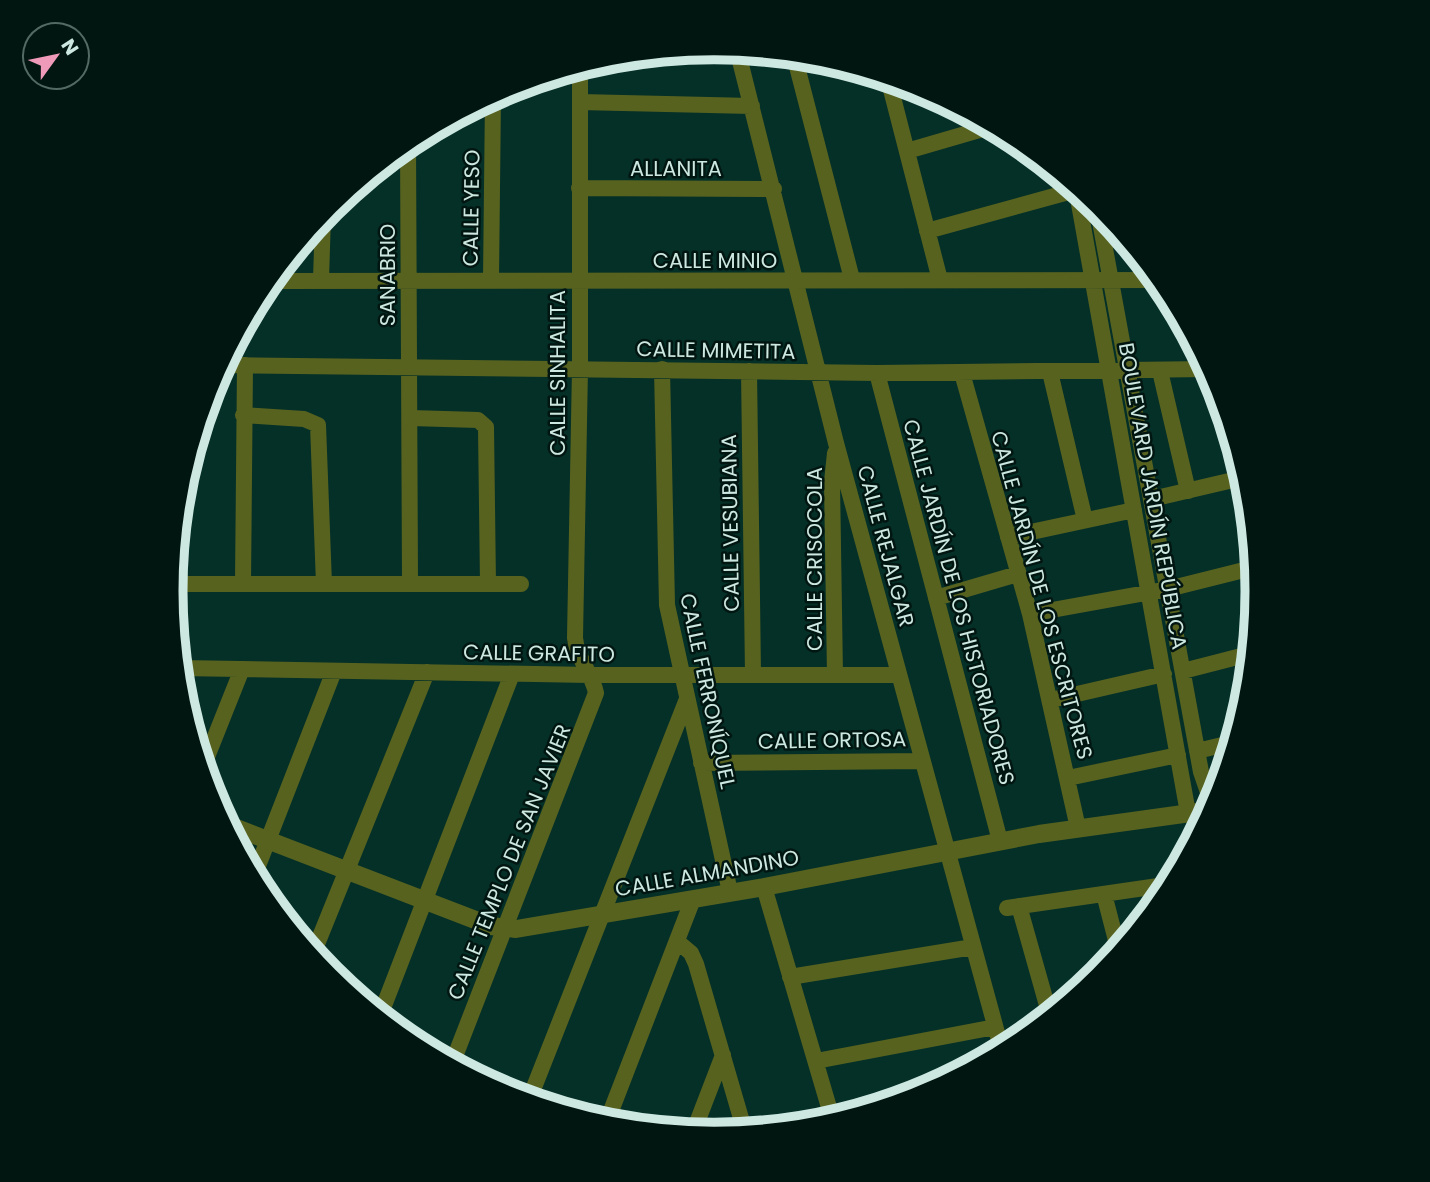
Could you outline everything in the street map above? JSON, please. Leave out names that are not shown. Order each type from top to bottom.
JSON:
[{"type":"street","name":"CALLE REJALGAR","points":[[740,61],[836,443],[999,1040]]},
{"type":"street","points":[[797,66],[852,279]]},
{"type":"street","name":"CALLE SINHALITA","points":[[580,77],[580,368],[575,638],[578,658],[590,675]]},
{"type":"street","points":[[891,90],[940,280]]},
{"type":"street","points":[[580,102],[752,106]]},
{"type":"street","name":"CALLE YESO","points":[[491,279],[493,108]]},
{"type":"street","points":[[907,151],[979,130]]},
{"type":"street","name":"SANABRIO","points":[[408,157],[410,582]]},
{"type":"street","name":"ALLANITA","points":[[579,188],[774,189]]},
{"type":"street","points":[[927,231],[1066,192]]},
{"type":"street","name":"BOULEVARD JARDÍN REPÚBLICA","points":[[1079,204],[1188,813]]},
{"type":"street","name":"BOULEVARD JARDÍN REPÚBLICA","points":[[1101,226],[1207,792]]},
{"type":"street","points":[[316,240],[321,281]]},
{"type":"street","name":"CALLE MINIO","points":[[283,281],[1146,280]]},
{"type":"street","name":"CALLE MIMETITA","points":[[234,365],[409,365],[819,373],[1198,369]]},
{"type":"street","points":[[243,584],[245,365]]},
{"type":"street","name":"CALLE FERRONÍQUEL","points":[[662,369],[666,582],[670,624],[730,892]]},
{"type":"street","name":"CALLE VESUBIANA","points":[[749,371],[753,674]]},
{"type":"street","points":[[1160,371],[1188,491]]},
{"type":"street","points":[[1050,372],[1085,520]]},
{"type":"street","name":"CALLE JARDÍN DE LOS HISTORIADORES","points":[[877,373],[1000,841]]},
{"type":"street","name":"CALLE JARDÍN DE LOS ESCRITORES","points":[[962,373],[1030,614],[1078,828]]},
{"type":"street","points":[[243,415],[304,419],[318,425],[324,584]]},
{"type":"street","points":[[411,418],[478,420],[486,427],[488,584]]},
{"type":"street","name":"CALLE CRISOCOLA","points":[[835,675],[832,482],[836,443]]},
{"type":"street","points":[[1152,499],[1234,480]]},
{"type":"street","points":[[1008,537],[1134,510]]},
{"type":"street","points":[[1030,614],[1168,589],[1245,570]]},
{"type":"street","points":[[936,598],[1018,574]]},
{"type":"street","points":[[183,584],[521,584]]},
{"type":"street","points":[[1183,671],[1242,656]]},
{"type":"street","name":"CALLE GRAFITO","points":[[189,668],[590,675],[900,675]]},
{"type":"street","points":[[209,752],[242,669]]},
{"type":"street","points":[[259,864],[334,671]]},
{"type":"street","points":[[317,944],[427,672]]},
{"type":"street","points":[[384,1007],[512,674]]},
{"type":"street","points":[[1051,700],[1164,674]]},
{"type":"street","name":"CALLE TEMPLO DE SAN JAVIER","points":[[456,1055],[594,704],[596,693],[590,675]]},
{"type":"street","points":[[533,1090],[687,699]]},
{"type":"street","points":[[1197,751],[1223,745]]},
{"type":"street","points":[[1068,778],[1178,755]]},
{"type":"street","name":"CALLE ORTOSA","points":[[701,762],[922,761]]},
{"type":"street","name":"CALLE ALMANDINO","points":[[240,829],[424,902],[504,929],[526,928],[764,887],[1000,841],[1199,811]]},
{"type":"street","points":[[1047,1006],[1013,907],[1157,886]]},
{"type":"street","points":[[764,887],[830,1109]]},
{"type":"street","points":[[1104,894],[1115,941]]},
{"type":"street","points":[[611,1112],[694,899]]},
{"type":"street","points":[[678,942],[691,953],[696,964],[742,1121]]},
{"type":"street","points":[[790,977],[973,947]]},
{"type":"street","points":[[816,1061],[995,1027]]},
{"type":"street","points":[[697,1121],[723,1055]]}]
